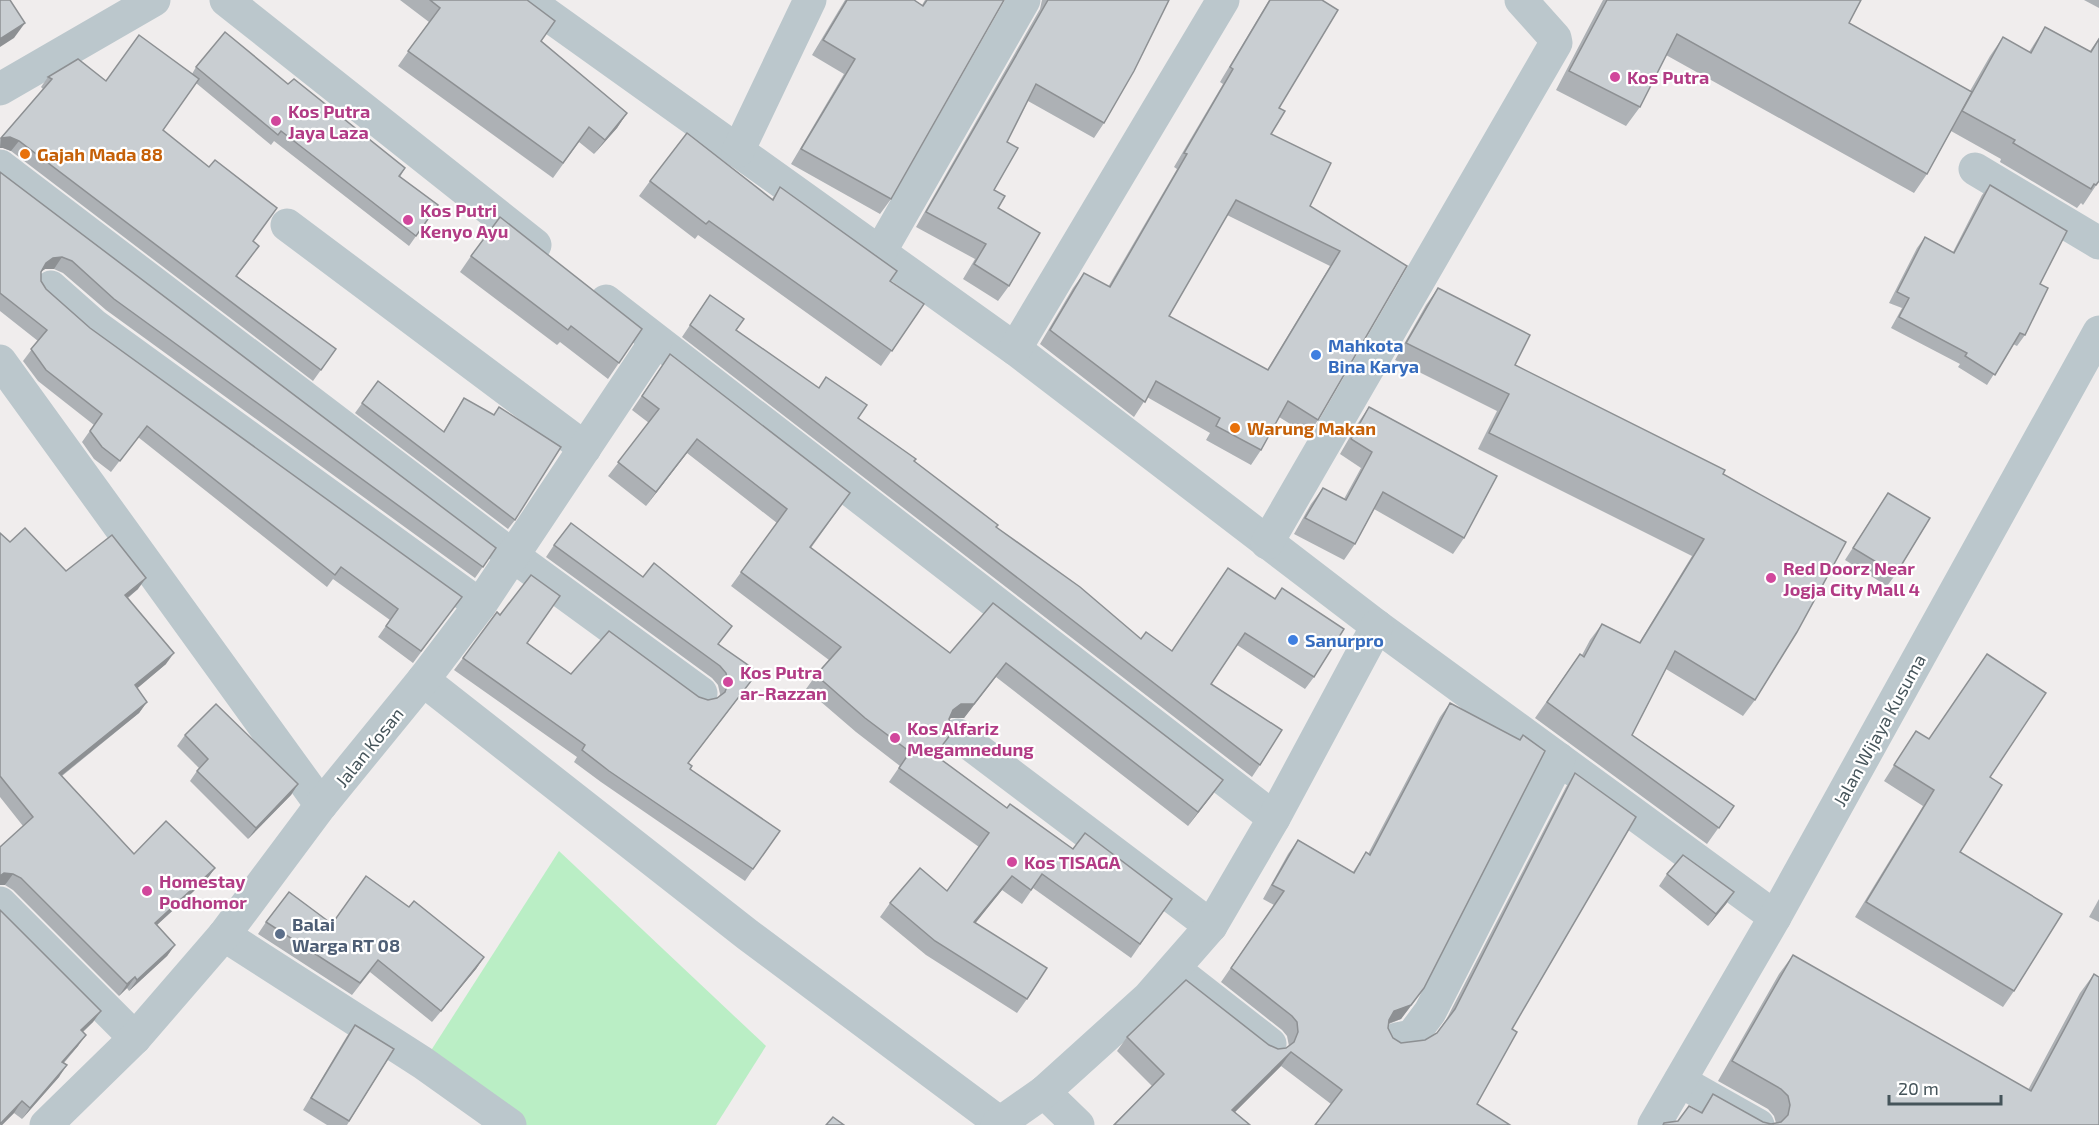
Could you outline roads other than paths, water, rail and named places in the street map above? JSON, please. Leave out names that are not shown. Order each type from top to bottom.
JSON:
[{"type":"street","points":[[0,89],[154,0]]},
{"type":"street","points":[[226,0],[656,341],[1274,818]]},
{"type":"street","points":[[527,0],[1016,349],[1377,626],[1775,917]]},
{"type":"street","points":[[738,151],[810,0]]},
{"type":"street","points":[[880,252],[1024,0]]},
{"type":"street","points":[[1016,349],[1223,0]]},
{"type":"street","points":[[1268,543],[1556,43],[1555,38],[1521,0]]},
{"type":"street","points":[[0,166],[513,556],[701,693]]},
{"type":"street","points":[[1975,169],[2099,243]]},
{"type":"street","points":[[287,225],[585,448]]},
{"type":"street","points":[[51,287],[94,325],[480,605]]},
{"type":"street","name":"Jalan Wijaya Kusuma","points":[[1654,1125],[1775,917],[2099,332]]},
{"type":"street","name":"Jalan Kosan","points":[[46,1125],[135,1038],[224,935],[321,805],[423,680],[480,605],[656,341]]},
{"type":"street","points":[[4,377],[105,503],[321,805]]},
{"type":"street","points":[[423,680],[748,935],[998,1124],[1044,1092],[1148,998],[1211,926],[1274,818],[1377,626]]},
{"type":"street","points":[[958,735],[1211,926]]},
{"type":"street","points":[[1397,1038],[1412,1036],[1430,1012],[1559,759]]},
{"type":"street","points":[[0,903],[135,1038]]},
{"type":"street","points":[[224,935],[423,1063],[510,1125]]},
{"type":"street","points":[[1174,969],[1270,1044]]},
{"type":"street","points":[[1680,1081],[1758,1125]]},
{"type":"street","points":[[1044,1092],[1078,1125]]},
{"type":"place","name":"Kos Putra","points":[[1615,77]]},
{"type":"place","name":"Kos Putra Jaya Laza","points":[[276,121]]},
{"type":"place","name":"Gajah Mada 88","points":[[25,154]]},
{"type":"place","name":"Kos Putri Kenyo Ayu","points":[[408,220]]},
{"type":"place","name":"Mahkota Bina Karya","points":[[1316,355]]},
{"type":"place","name":"Warung Makan","points":[[1235,428]]},
{"type":"place","name":"Red Doorz Near Jogja City Mall 4","points":[[1771,578]]},
{"type":"place","name":"Sanurpro","points":[[1293,640]]},
{"type":"place","name":"Kos Putra ar-Razzan","points":[[728,682]]},
{"type":"place","name":"Kos Alfariz Megamnedung","points":[[895,738]]},
{"type":"place","name":"Kos TISAGA","points":[[1012,862]]},
{"type":"place","name":"Homestay Podhomor","points":[[147,891]]},
{"type":"place","name":"Balai Warga RT 08","points":[[280,934]]}]
